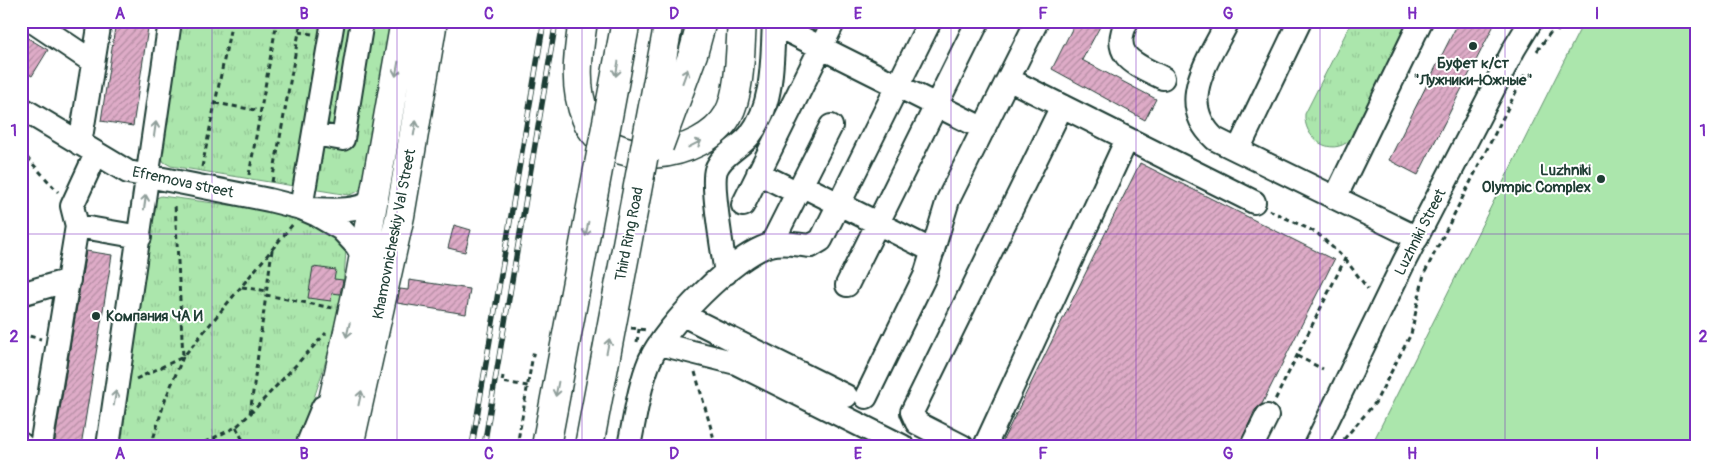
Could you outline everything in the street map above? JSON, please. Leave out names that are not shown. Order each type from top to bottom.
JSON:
[{"type":"main road","name":"Khamovnicheskiy Val Street","points":[[323,446],[364,258],[405,21]]},
{"type":"main road","name":"Khamovnicheskiy Val Street","points":[[349,446],[404,194],[433,21]]},
{"type":"main road","points":[[583,21],[579,49],[578,90],[586,120],[600,140],[623,151],[645,154],[673,152],[690,147],[710,136],[722,124],[730,112],[734,98],[742,21]]},
{"type":"main road","points":[[546,446],[626,21]]},
{"type":"main road","name":"Third Ring Road","points":[[589,446],[669,21]]},
{"type":"main road","points":[[628,238],[645,184],[693,54],[702,21]]},
{"type":"street","points":[[32,21],[93,62]]},
{"type":"street","points":[[41,446],[68,280],[75,216],[88,149],[93,62],[100,21]]},
{"type":"street","points":[[108,446],[170,21]]},
{"type":"street","points":[[305,214],[314,134],[332,21]]},
{"type":"street","points":[[314,134],[343,139],[362,21]]},
{"type":"street","points":[[743,205],[834,21]]},
{"type":"street","points":[[629,446],[648,365],[660,344],[683,315],[746,256],[771,245],[783,243],[806,246],[816,244],[839,204],[930,21]]},
{"type":"street","points":[[847,285],[978,21]]},
{"type":"street","points":[[683,315],[856,396],[923,282],[948,200],[1037,21]]},
{"type":"street","points":[[1126,21],[1120,40],[1126,56],[1131,62],[1163,78]]},
{"type":"street","points":[[1228,21],[1198,83],[1196,109],[1207,131],[1215,139],[1417,238]]},
{"type":"street","points":[[1238,150],[1300,21]]},
{"type":"street","points":[[1335,198],[1422,21]]},
{"type":"street","name":"Luzhniki Street","points":[[1315,446],[1417,238],[1514,49],[1531,21]]},
{"type":"street","points":[[726,273],[715,174],[723,158],[749,137],[762,114],[767,99],[774,22],[984,129]]},
{"type":"street","points":[[1008,79],[1254,202]]},
{"type":"street","points":[[962,446],[917,423],[912,412],[1062,106]]},
{"type":"street","name":"Efremova street","points":[[21,108],[128,172],[148,178],[269,200],[341,229],[356,245],[364,258]]},
{"type":"street","points":[[771,245],[831,126]]},
{"type":"street","points":[[984,446],[1127,139]]},
{"type":"street","points":[[758,173],[839,204],[933,251]]},
{"type":"street","name":"Efremova street","points":[[305,214],[373,208],[404,194]]},
{"type":"street","points":[[75,216],[140,237]]},
{"type":"street","points":[[21,294],[68,280]]},
{"type":"street","points":[[660,344],[736,362],[902,446]]},
{"type":"street","points":[[307,446],[340,367]]},
{"type":"street","points":[[1252,446],[1267,416]]},
{"type":"path","points":[[202,167],[232,21]]},
{"type":"path","points":[[249,175],[277,21]]},
{"type":"path","points":[[269,200],[301,21]]},
{"type":"path","points":[[1542,21],[1562,33]]},
{"type":"path","points":[[1534,55],[1559,21]]},
{"type":"path","points":[[1338,446],[1375,403],[1411,334],[1424,274],[1526,70]]},
{"type":"path","points":[[215,103],[261,111]]},
{"type":"path","points":[[21,151],[75,216]]},
{"type":"path","points":[[1254,202],[1317,233],[1345,259],[1368,289]]},
{"type":"path","points":[[175,204],[183,357]]},
{"type":"path","points":[[151,446],[165,400],[183,357],[272,249],[305,214]]},
{"type":"path","points":[[250,414],[272,249]]},
{"type":"path","points":[[1267,416],[1345,259]]},
{"type":"path","points":[[242,287],[334,308]]},
{"type":"path","points":[[198,446],[236,427],[329,329]]},
{"type":"path","points":[[637,342],[639,329]]},
{"type":"path","points":[[517,446],[534,350]]},
{"type":"path","points":[[689,351],[716,446]]},
{"type":"path","points":[[1297,356],[1323,369]]},
{"type":"path","points":[[128,382],[183,357]]},
{"type":"path","points":[[503,376],[502,382],[528,386]]},
{"type":"path","points":[[236,427],[246,446]]},
{"type":"path","points":[[214,438],[218,446]]},
{"type":"green space","points":[[180,21],[391,21],[365,179],[360,190],[349,195],[171,166],[164,162],[161,156]]},
{"type":"green space","points":[[1352,21],[1409,21],[1350,140],[1334,147],[1326,146],[1313,138],[1308,131],[1305,114]]},
{"type":"green space","name":"Luzhniki Olympic Complex","points":[[1584,21],[1696,21],[1696,446],[1371,446]]},
{"type":"green space","points":[[161,196],[296,214],[346,244],[341,296],[330,347],[297,446],[114,446],[154,199]]},
{"type":"building","points":[[116,21],[149,21],[133,126],[101,121]]},
{"type":"building","points":[[1076,21],[1103,21],[1082,60],[1156,99],[1145,120],[1052,69]]},
{"type":"building","points":[[1459,21],[1496,21],[1418,175],[1389,160]]},
{"type":"building","points":[[21,34],[48,50],[32,76],[21,70]]},
{"type":"building","points":[[1140,163],[1334,260],[1262,404],[1255,410],[1239,446],[1000,446]]},
{"type":"building","points":[[454,225],[471,230],[465,252],[448,248]]},
{"type":"building","points":[[86,251],[112,255],[81,446],[54,446]]},
{"type":"building","points":[[313,267],[336,270],[334,279],[343,280],[340,294],[332,293],[331,301],[308,298]]},
{"type":"building","points":[[409,280],[470,289],[466,314],[397,303],[400,289],[408,290]]},
{"type":"railway","points":[[472,446],[544,21]]},
{"type":"railway","points":[[484,446],[556,21]]},
{"type":"place","name":"Буфет к/ст \"Лужники-Южные\"","points":[[1473,46]]},
{"type":"place","name":"Luzhniki Olympic Complex","points":[[1601,179]]},
{"type":"place","name":"Компания ЧА И","points":[[96,316]]}]
